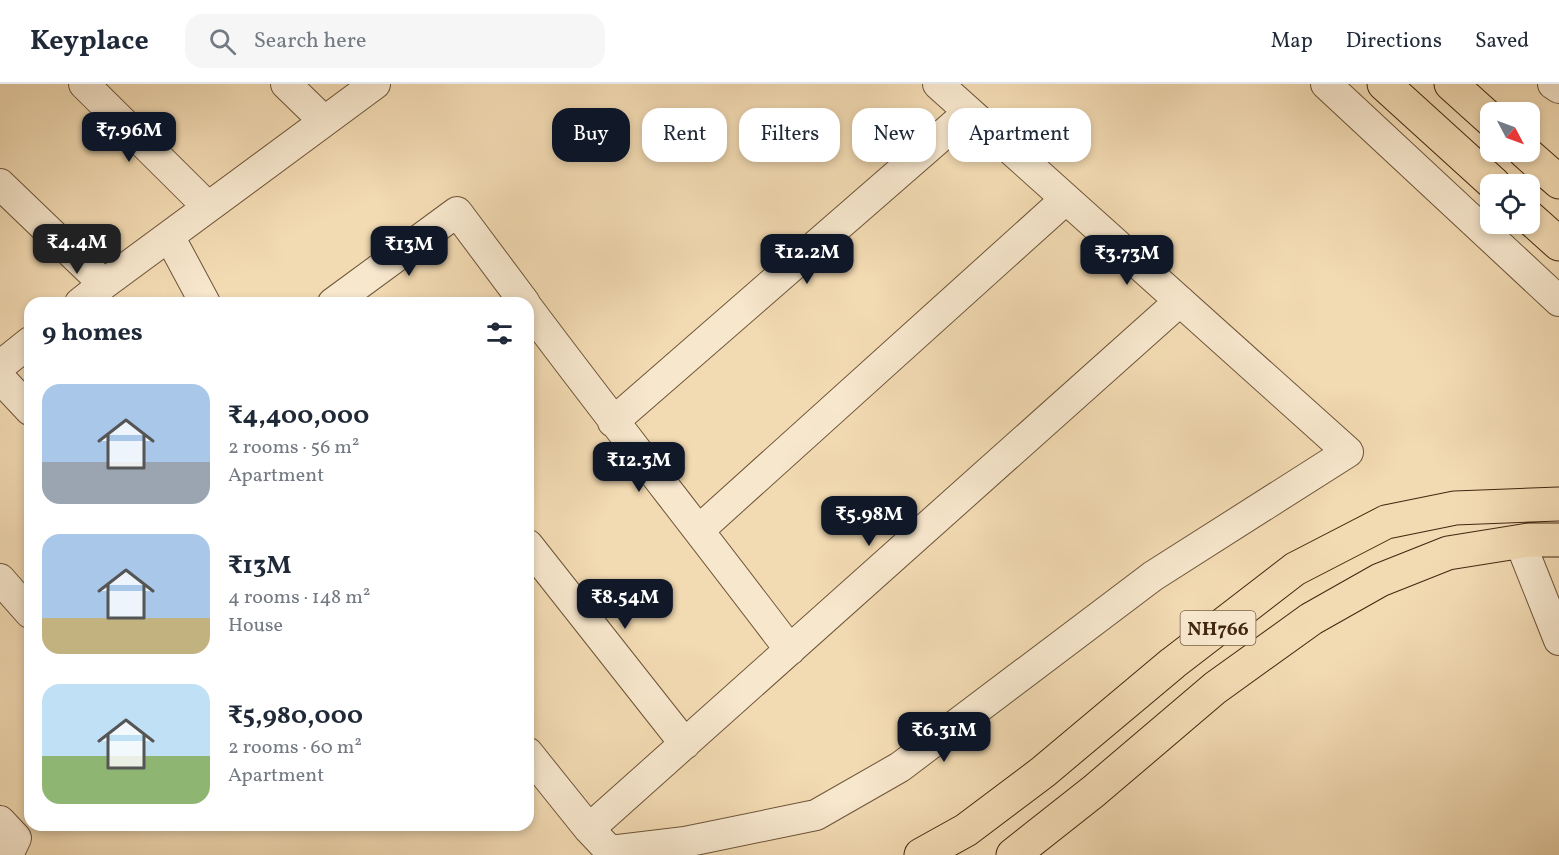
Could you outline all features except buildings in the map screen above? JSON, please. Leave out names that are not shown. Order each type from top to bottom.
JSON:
[{"type":"highway","points":[[1384,84],[1483,174]]},
{"type":"highway","points":[[1451,84],[1480,110]]},
{"type":"highway","points":[[1536,162],[1559,182]]},
{"type":"highway","points":[[1540,227],[1559,244]]},
{"type":"highway","name":"NH766","points":[[921,855],[966,830],[1042,772],[1173,663],[1295,569],[1386,522],[1455,508],[1559,504]]},
{"type":"highway","points":[[1013,855],[1094,791],[1215,688],[1311,619],[1380,580],[1448,553],[1520,542],[1559,540]]},
{"type":"street","points":[[84,84],[208,207]]},
{"type":"street","points":[[286,84],[324,121]]},
{"type":"street","points":[[88,297],[375,84]]},
{"type":"street","points":[[938,84],[965,108]]},
{"type":"street","points":[[1326,84],[1559,301]]},
{"type":"street","points":[[1553,84],[1559,88]]},
{"type":"street","points":[[613,422],[948,130]]},
{"type":"street","points":[[534,760],[589,829],[610,851],[684,848],[816,815],[900,767],[1153,576],[1348,453],[1025,162]]},
{"type":"street","points":[[0,184],[104,284]]},
{"type":"street","points":[[699,530],[1066,199]]},
{"type":"street","points":[[342,297],[457,213],[520,297]]},
{"type":"street","points":[[169,236],[202,297]]},
{"type":"street","points":[[589,829],[1180,301]]},
{"type":"street","points":[[534,316],[790,650]]},
{"type":"street","points":[[0,366],[24,347]]},
{"type":"street","points":[[0,378],[24,404]]},
{"type":"street","points":[[1520,542],[1559,640]]},
{"type":"street","points":[[534,553],[685,744]]},
{"type":"street","points":[[0,579],[24,606]]},
{"type":"street","points":[[0,821],[16,838],[8,855]]}]
